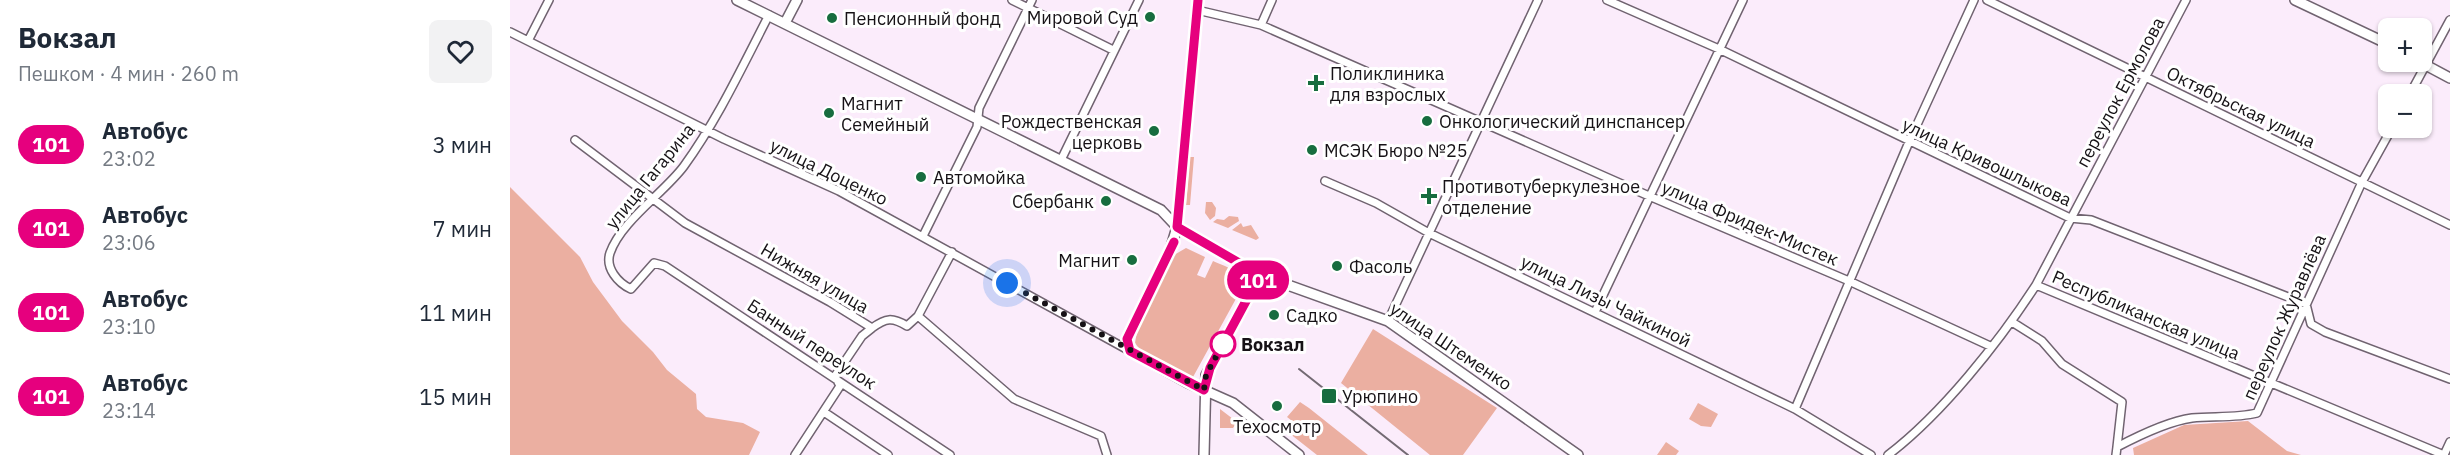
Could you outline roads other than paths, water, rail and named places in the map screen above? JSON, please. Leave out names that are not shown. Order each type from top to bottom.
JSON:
[{"type":"main road","name":"улица Штеменко","points":[[737,0],[1161,210],[1177,227],[1260,275],[1388,321],[1578,455]]},
{"type":"main road","points":[[785,23],[797,0]]},
{"type":"main road","points":[[2295,0],[2378,39]]},
{"type":"main road","points":[[1197,5],[1177,227],[1169,254],[1127,339],[1130,351],[1233,403],[1299,455]]},
{"type":"main road","points":[[2432,68],[2450,78]]},
{"type":"main road","points":[[1204,455],[1204,390],[1210,368],[1260,275]]},
{"type":"street","points":[[529,39],[549,0]]},
{"type":"street","points":[[1012,0],[1113,50]]},
{"type":"street","points":[[923,236],[977,127],[979,108],[1032,0]]},
{"type":"street","points":[[1060,160],[1138,0]]},
{"type":"street","points":[[1261,25],[1272,0]]},
{"type":"street","points":[[1388,321],[1538,0]]},
{"type":"street","name":"улица Кривошлыкова","points":[[1607,0],[1719,49],[2070,218],[2091,220],[2306,304]]},
{"type":"street","points":[[1594,312],[1743,0]]},
{"type":"street","points":[[1795,409],[1909,142],[1974,0]]},
{"type":"street","name":"Октябрьская улица","points":[[1986,0],[2450,225]]},
{"type":"street","name":"переулок Ермолова","points":[[1888,455],[1915,434],[2012,322],[2036,285],[2186,0]]},
{"type":"street","name":"улица Фридек-Мистек","points":[[1197,5],[1261,25],[1480,123],[1849,281],[1990,346]]},
{"type":"street","name":"улица Гагарина","points":[[654,263],[631,289],[622,285],[612,272],[610,253],[652,198],[682,168],[710,130],[769,15]]},
{"type":"street","points":[[2432,49],[2450,20]]},
{"type":"street","name":"улица Доценко","points":[[510,32],[529,39],[710,130],[839,191],[1130,351]]},
{"type":"street","name":"переулок Журавлёва","points":[[2117,451],[2187,419],[2225,414],[2243,417],[2257,413],[2362,182],[2386,138]]},
{"type":"street","name":"Нижняя улица","points":[[576,140],[685,223],[830,302],[872,328],[894,318],[907,326],[918,316]]},
{"type":"street","name":"улица Лизы Чайкиной","points":[[1324,181],[1376,203],[1429,233],[1795,409],[1867,454]]},
{"type":"street","points":[[952,252],[918,316],[1014,399],[1101,436],[1107,455]]},
{"type":"street","name":"Банный переулок","points":[[654,263],[665,266],[702,288],[950,455]]},
{"type":"street","name":"Республиканская улица","points":[[2036,285],[2444,455]]},
{"type":"street","points":[[2306,304],[2312,324],[2325,332],[2450,379]]},
{"type":"street","points":[[2012,322],[2042,341],[2062,364],[2122,402],[2117,451]]},
{"type":"street","points":[[795,455],[840,386],[835,376],[862,336],[872,328]]},
{"type":"street","points":[[824,412],[888,455]]},
{"type":"street","points":[[2444,455],[2450,442]]},
{"type":"railway","points":[[1299,369],[1408,455]]},
{"type":"place","name":"Мировой Суд","points":[[1150,17]]},
{"type":"place","name":"Пенсионный фонд","points":[[832,18]]},
{"type":"place","name":"Поликлиника для взрослых","points":[[1316,83]]},
{"type":"place","name":"Магнит Семейный","points":[[829,113]]},
{"type":"place","name":"Онкологический динспансер","points":[[1427,121]]},
{"type":"place","name":"Рождественская церковь","points":[[1154,131]]},
{"type":"place","name":"МСЭК Бюро №25","points":[[1312,150]]},
{"type":"place","name":"Автомойка","points":[[921,177]]},
{"type":"place","name":"Противотуберкулезное отделение","points":[[1429,196]]},
{"type":"place","name":"Сбербанк","points":[[1106,201]]},
{"type":"place","name":"Магнит","points":[[1132,260]]},
{"type":"place","name":"Фасоль","points":[[1337,266]]},
{"type":"place","name":"Садко","points":[[1274,315]]},
{"type":"place","name":"Вокзал","points":[[1223,344]]},
{"type":"place","name":"Урюпино","points":[[1329,396]]},
{"type":"place","name":"Техосмотр","points":[[1277,406]]}]
